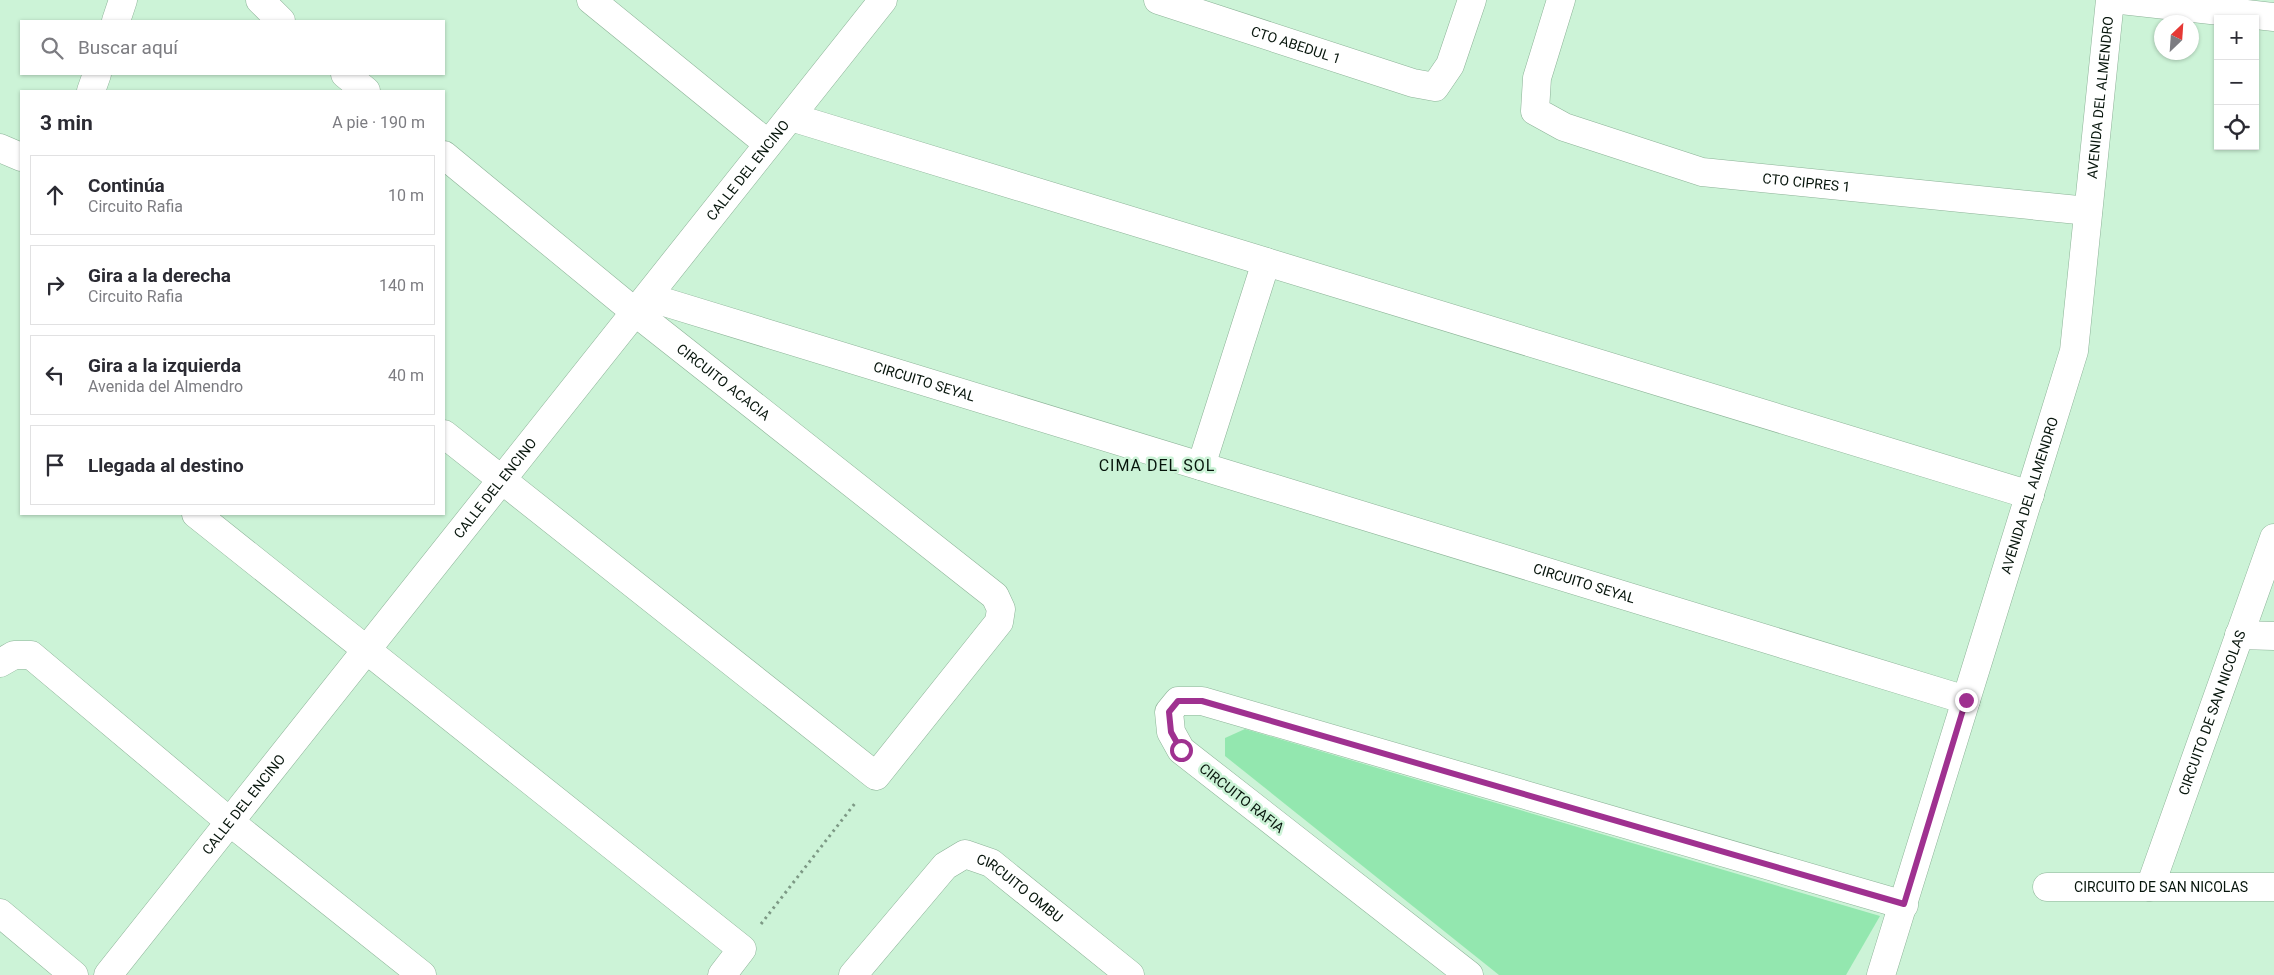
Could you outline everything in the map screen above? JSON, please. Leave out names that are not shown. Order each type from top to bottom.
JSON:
[{"type":"street","points":[[116,20],[124,0]]},
{"type":"street","points":[[260,0],[280,20]]},
{"type":"street","points":[[591,0],[768,144]]},
{"type":"street","name":"CALLE DEL ENCINO","points":[[108,975],[883,0]]},
{"type":"street","name":"CTO ABEDUL 1","points":[[1158,0],[1413,83],[1435,87],[1450,65],[1472,0]]},
{"type":"street","name":"CTO CIPRES 1","points":[[1561,0],[1537,78],[1535,111],[1564,127],[1702,172],[2088,211]]},
{"type":"street","name":"AVENIDA DEL ALMENDRO","points":[[1881,975],[2074,351],[2110,0]]},
{"type":"street","points":[[2121,0],[2274,17]]},
{"type":"street","points":[[91,90],[97,75]]},
{"type":"street","points":[[346,75],[365,90]]},
{"type":"street","points":[[791,117],[2030,496]]},
{"type":"street","points":[[0,148],[20,157]]},
{"type":"street","name":"CIRCUITO ACACIA","points":[[445,156],[641,304],[996,596],[1001,609],[999,622],[876,776]]},
{"type":"street","points":[[1201,466],[1266,262]]},
{"type":"street","name":"CIRCUITO SEYAL","points":[[641,304],[1201,466],[1966,700]]},
{"type":"street","points":[[445,435],[876,776]]},
{"type":"street","points":[[197,515],[742,949],[722,975]]},
{"type":"street","name":"CIRCUITO DE SAN NICOLAS","points":[[2150,887],[2274,538]]},
{"type":"street","points":[[2240,635],[2274,636]]},
{"type":"street","points":[[0,664],[14,654],[31,655],[230,822],[422,975]]},
{"type":"street","name":"CIRCUITO RAFIA","points":[[1469,975],[1181,750],[1171,732],[1169,712],[1178,701],[1202,701],[1904,904]]},
{"type":"street","name":"CIRCUITO OMBU","points":[[853,975],[945,866],[965,854],[991,863],[1130,975]]},
{"type":"street","name":"CIRCUITO DE SAN NICOLAS","points":[[2047,887],[2274,887]]},
{"type":"street","points":[[0,913],[74,975]]},
{"type":"path","points":[[742,949],[876,776]]},
{"type":"green space","points":[[1245,729],[1880,916],[1846,975],[1499,975],[1225,756],[1225,738]]},
{"type":"district","name":"CIMA DEL SOL","points":[[1157,465]]},
{"type":"route","points":[[1181,750],[1171,732],[1169,712],[1178,701],[1202,701],[1904,904],[1966,700]]}]
